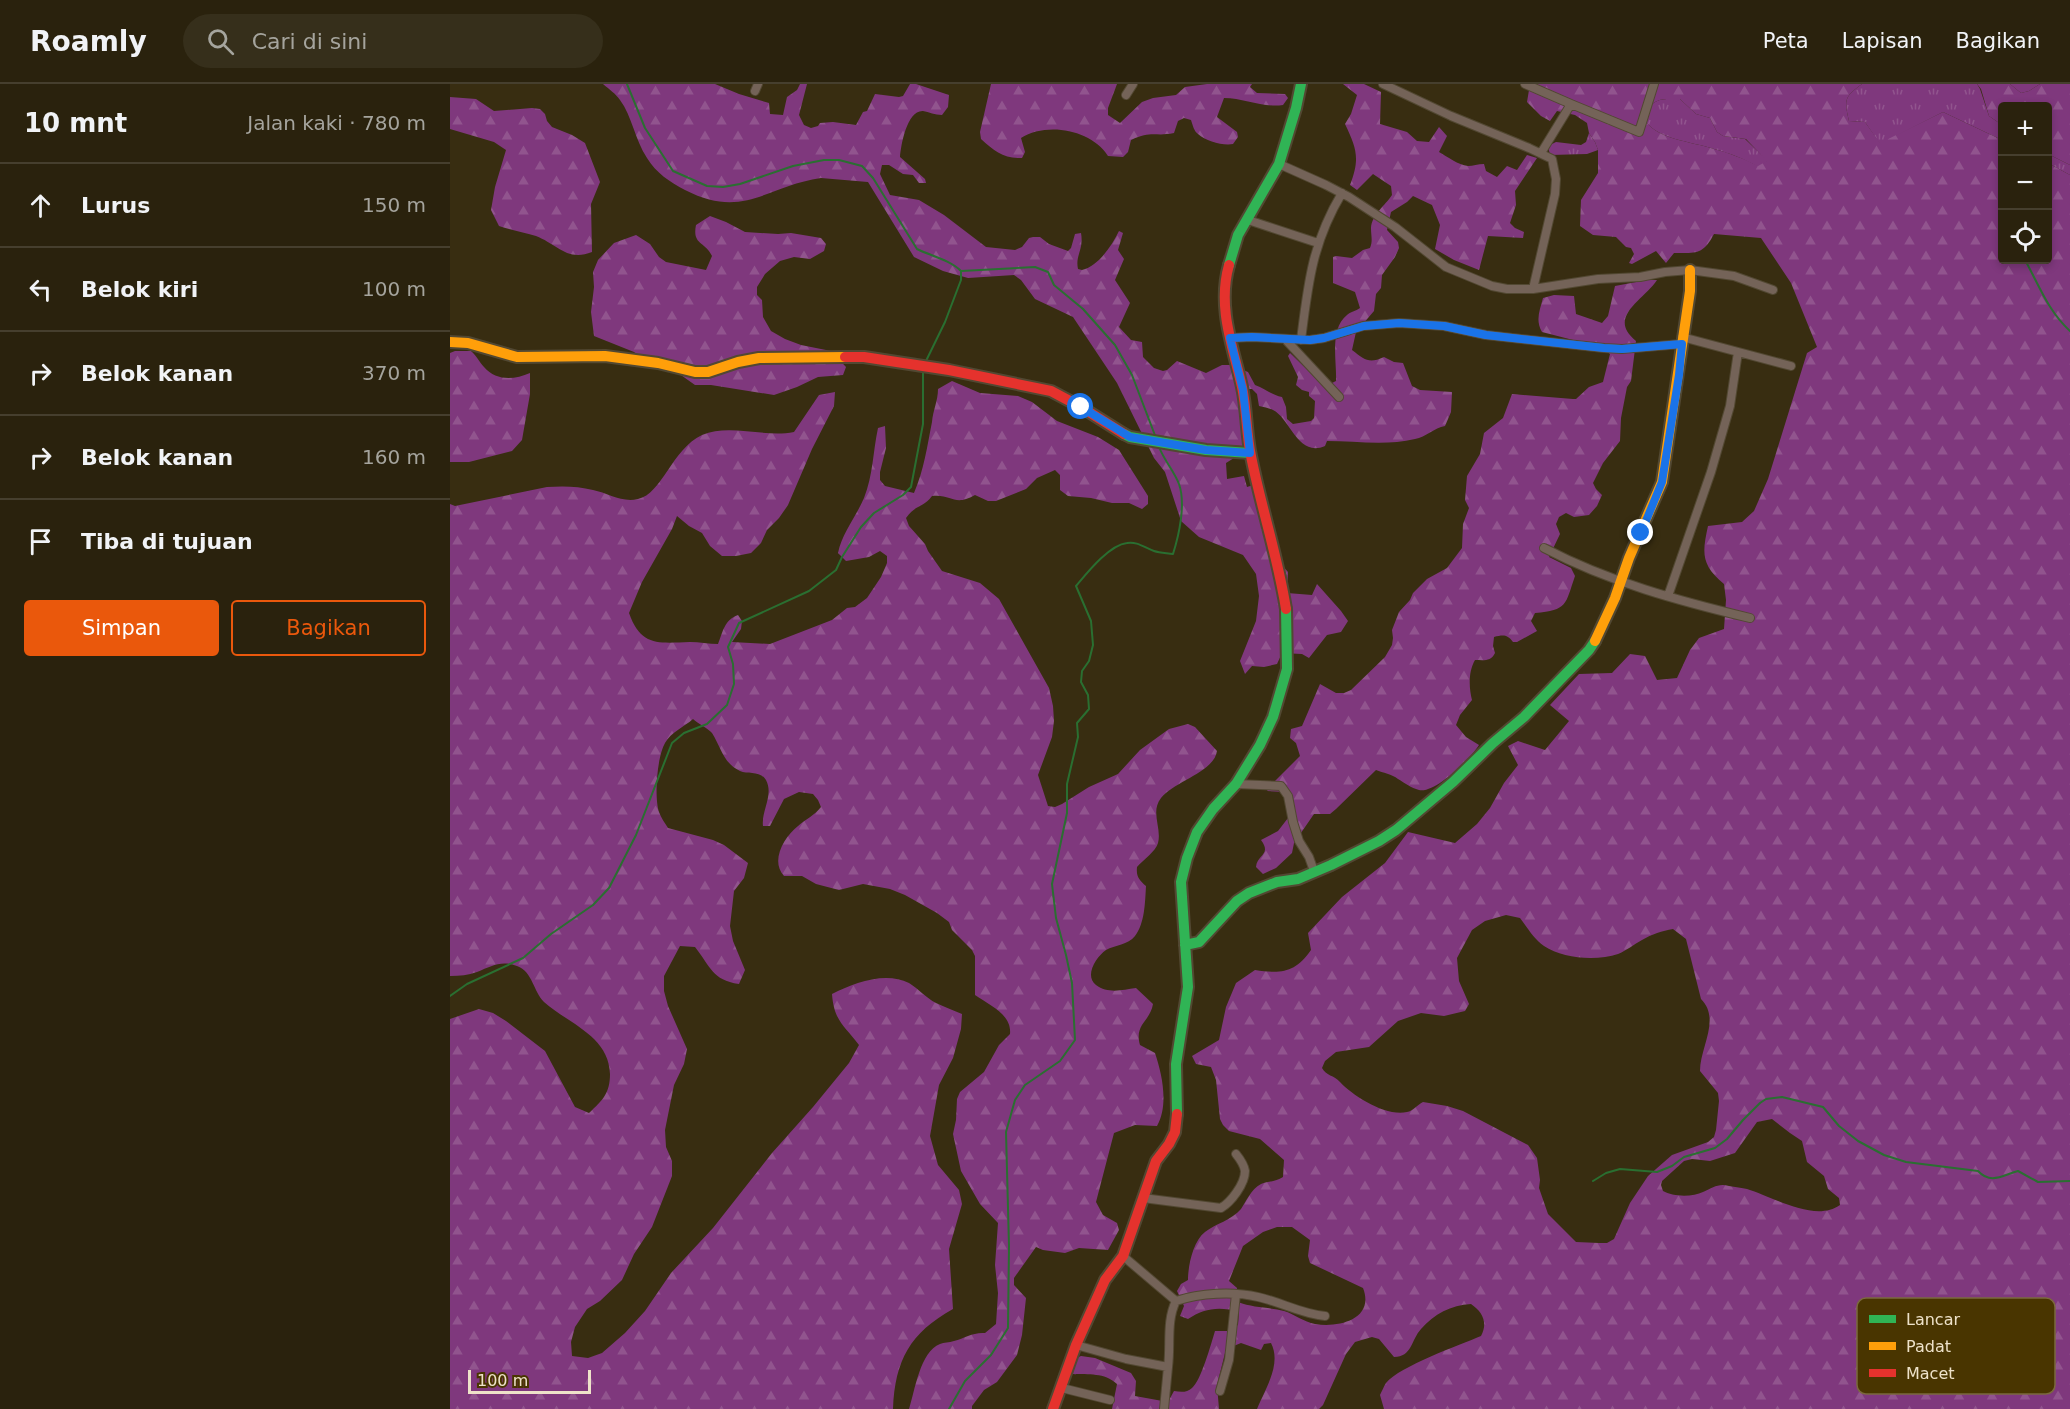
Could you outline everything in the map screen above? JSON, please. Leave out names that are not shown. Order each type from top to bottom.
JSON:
[{"type":"street","points":[[1126,95],[1133,84]]},
{"type":"street","points":[[1053,1409],[1076,1345],[1105,1280],[1123,1256],[1156,1161],[1169,1144],[1177,1123],[1176,1064],[1188,987],[1181,882],[1187,858],[1197,832],[1213,809],[1236,784],[1260,745],[1273,717],[1287,669],[1287,619],[1284,598],[1250,453],[1243,390],[1224,304],[1225,280],[1238,235],[1279,164],[1301,84]]},
{"type":"street","points":[[1383,84],[1552,159],[1556,179],[1551,217],[1533,289]]},
{"type":"street","points":[[1525,84],[1639,132],[1654,84]]},
{"type":"street","points":[[1541,153],[1571,104]]},
{"type":"street","points":[[1279,164],[1342,193],[1395,227],[1446,267],[1492,286],[1507,289],[1533,289],[1598,279],[1640,277],[1690,270],[1734,276],[1773,290]]},
{"type":"street","points":[[1301,340],[1310,276],[1318,243],[1342,193]]},
{"type":"street","points":[[1248,220],[1318,243]]},
{"type":"street","points":[[1185,945],[1199,942],[1237,901],[1250,893],[1277,882],[1298,879],[1358,852],[1396,830],[1443,792],[1493,743],[1524,717],[1589,650],[1615,598],[1662,482],[1679,375],[1690,291],[1690,270]]},
{"type":"street","points":[[1230,338],[1301,340],[1324,338],[1364,326],[1399,323],[1444,326],[1486,335],[1604,348],[1622,349],[1682,340],[1791,366]]},
{"type":"street","points":[[1285,339],[1339,397]]},
{"type":"street","points":[[450,342],[483,346],[504,355],[517,357],[605,356],[658,363],[695,372],[708,372],[759,358],[864,357],[950,370],[1051,391],[1130,437],[1206,450],[1250,453]]},
{"type":"street","points":[[1668,596],[1730,406],[1738,352]]},
{"type":"street","points":[[1544,548],[1565,560],[1620,582],[1750,618]]},
{"type":"street","points":[[1236,784],[1281,786],[1288,796],[1299,842],[1314,871]]},
{"type":"street","points":[[1143,1198],[1221,1208],[1228,1203],[1244,1176],[1243,1164],[1236,1154]]},
{"type":"street","points":[[1123,1256],[1176,1301]]},
{"type":"street","points":[[1176,1301],[1211,1295],[1236,1294],[1258,1297],[1310,1314],[1325,1316]]},
{"type":"street","points":[[1220,1391],[1229,1360],[1236,1294]]},
{"type":"street","points":[[1164,1409],[1171,1317],[1176,1301]]},
{"type":"street","points":[[1076,1345],[1126,1359],[1168,1367]]},
{"type":"street","points":[[1062,1388],[1110,1400]]},
{"type":"green space","points":[[603,84],[715,84],[769,103],[770,114],[783,115],[787,97],[797,90],[800,84],[807,84],[799,115],[804,125],[811,128],[820,123],[833,122],[856,125],[863,112],[867,111],[875,94],[903,96],[910,84],[949,95],[948,107],[942,115],[917,112],[909,122],[903,137],[900,157],[925,179],[926,183],[919,183],[913,175],[903,174],[889,165],[882,165],[880,174],[890,195],[919,200],[944,215],[986,247],[1015,250],[1022,247],[1029,238],[1040,237],[1049,244],[1068,251],[1075,234],[1081,233],[1077,264],[1078,269],[1082,270],[1099,260],[1119,231],[1123,233],[1118,250],[1124,259],[1115,280],[1130,303],[1119,327],[1131,340],[1142,342],[1143,357],[1154,368],[1163,371],[1177,361],[1206,373],[1222,365],[1230,365],[1248,372],[1255,385],[1282,397],[1287,419],[1293,424],[1311,421],[1314,418],[1315,401],[1309,396],[1309,392],[1296,385],[1298,377],[1288,356],[1290,353],[1320,382],[1336,381],[1335,346],[1338,329],[1341,321],[1347,315],[1360,308],[1355,292],[1333,283],[1333,257],[1352,258],[1370,248],[1374,218],[1392,195],[1391,186],[1373,174],[1357,190],[1350,185],[1356,154],[1345,124],[1357,95],[1343,84],[1364,84],[1381,92],[1380,124],[1407,132],[1417,141],[1429,142],[1439,127],[1447,136],[1439,152],[1453,161],[1468,166],[1484,164],[1486,171],[1497,177],[1507,166],[1517,170],[1527,155],[1537,158],[1515,191],[1516,205],[1510,223],[1524,232],[1523,238],[1488,236],[1479,270],[1435,249],[1440,225],[1432,205],[1413,196],[1391,212],[1387,230],[1398,242],[1399,248],[1382,275],[1381,288],[1376,294],[1374,311],[1356,332],[1352,350],[1367,360],[1384,357],[1403,363],[1412,386],[1420,390],[1452,392],[1451,412],[1445,426],[1419,438],[1404,441],[1382,443],[1327,441],[1325,446],[1308,447],[1295,436],[1279,414],[1259,406],[1257,394],[1252,389],[1247,389],[1253,448],[1239,447],[1234,458],[1226,463],[1227,479],[1244,476],[1247,487],[1263,482],[1280,563],[1288,572],[1287,593],[1312,595],[1317,584],[1348,621],[1341,632],[1327,635],[1309,658],[1302,654],[1282,653],[1277,664],[1264,667],[1252,666],[1245,674],[1240,661],[1256,621],[1259,596],[1256,574],[1243,555],[1199,537],[1181,521],[1165,472],[1154,458],[1117,383],[1073,317],[1035,299],[1021,280],[1014,275],[968,278],[943,271],[914,257],[868,182],[821,178],[755,198],[723,202],[685,190],[664,177],[651,163],[639,144],[624,106]]},
{"type":"green space","points":[[991,84],[1117,84],[1108,108],[1108,115],[1120,123],[1142,102],[1176,95],[1185,87],[1207,84],[1252,84],[1250,87],[1257,93],[1285,94],[1288,98],[1283,105],[1276,106],[1224,98],[1217,117],[1237,132],[1238,137],[1233,144],[1220,144],[1205,139],[1198,134],[1191,120],[1184,118],[1178,121],[1174,133],[1149,134],[1131,140],[1128,152],[1123,157],[1108,156],[1100,147],[1080,134],[1043,130],[1021,138],[1025,152],[1022,158],[1016,158],[1000,153],[981,139],[980,132]]},
{"type":"green space","points":[[1530,84],[1862,84],[1852,92],[1847,100],[1849,121],[1865,122],[1880,143],[1943,112],[1998,138],[1998,264],[2052,264],[2052,165],[2070,175],[2070,1409],[1384,1409],[1380,1395],[1386,1383],[1393,1376],[1445,1350],[1481,1336],[1484,1327],[1483,1318],[1471,1304],[1450,1308],[1431,1319],[1418,1333],[1408,1351],[1400,1356],[1394,1357],[1379,1339],[1372,1337],[1355,1342],[1346,1354],[1323,1405],[1319,1409],[1257,1409],[1274,1368],[1275,1359],[1271,1343],[1264,1344],[1261,1350],[1241,1343],[1226,1349],[1217,1385],[1219,1409],[1112,1409],[1117,1384],[1102,1376],[1073,1374],[1074,1359],[1081,1356],[1095,1358],[1131,1373],[1136,1381],[1135,1396],[1168,1402],[1174,1391],[1188,1391],[1199,1378],[1215,1331],[1227,1331],[1238,1325],[1239,1312],[1225,1309],[1206,1310],[1188,1319],[1180,1316],[1184,1306],[1177,1291],[1181,1284],[1188,1280],[1192,1254],[1201,1236],[1237,1213],[1257,1186],[1283,1177],[1284,1160],[1260,1139],[1229,1131],[1223,1125],[1220,1119],[1216,1080],[1211,1067],[1196,1064],[1192,1056],[1219,1040],[1226,1007],[1236,983],[1255,970],[1272,972],[1287,970],[1305,958],[1311,950],[1308,933],[1342,897],[1385,863],[1408,832],[1455,843],[1477,824],[1518,765],[1508,746],[1518,741],[1545,750],[1569,721],[1550,705],[1579,674],[1612,673],[1630,654],[1645,656],[1657,680],[1677,678],[1690,650],[1699,638],[1724,629],[1726,600],[1724,584],[1711,571],[1705,558],[1708,526],[1742,522],[1754,511],[1768,479],[1807,353],[1817,347],[1791,283],[1761,238],[1714,234],[1702,249],[1688,253],[1674,253],[1666,263],[1656,251],[1632,264],[1629,263],[1634,254],[1631,248],[1626,247],[1616,237],[1593,235],[1580,226],[1581,200],[1598,173],[1598,150],[1589,133],[1587,123],[1575,115],[1557,111],[1550,121],[1541,116],[1527,102]],"holes":[[[1663,99],[1680,99],[1696,114],[1710,118],[1717,132],[1723,136],[1746,139],[1767,161],[1758,166],[1731,154],[1674,139],[1655,130],[1644,117],[1654,103]],[[1506,915],[1520,918],[1544,946],[1561,954],[1590,958],[1618,954],[1650,936],[1673,929],[1686,939],[1701,999],[1707,1007],[1708,1034],[1700,1071],[1718,1093],[1714,1137],[1708,1142],[1672,1155],[1648,1176],[1630,1203],[1614,1239],[1607,1243],[1576,1242],[1548,1214],[1539,1188],[1537,1158],[1528,1145],[1463,1111],[1447,1106],[1423,1102],[1409,1111],[1399,1113],[1380,1108],[1353,1093],[1322,1068],[1325,1061],[1336,1052],[1369,1047],[1398,1021],[1421,1013],[1444,1016],[1465,1011],[1469,1004],[1459,981],[1457,958],[1472,930],[1485,921]],[[1772,1119],[1802,1141],[1807,1162],[1824,1176],[1828,1189],[1839,1198],[1840,1205],[1830,1210],[1806,1210],[1747,1189],[1725,1185],[1689,1195],[1677,1195],[1663,1191],[1662,1181],[1684,1161],[1692,1159],[1710,1161],[1735,1153],[1757,1122]],[[1277,1227],[1292,1227],[1310,1240],[1308,1256],[1310,1263],[1363,1288],[1364,1307],[1352,1319],[1344,1323],[1315,1324],[1284,1311],[1238,1302],[1237,1288],[1229,1281],[1243,1246],[1263,1232]]]},
{"type":"green space","points":[[1862,84],[1977,84],[1989,116],[1998,122],[1998,138],[1943,112],[1880,144],[1865,122],[1849,121],[1846,103],[1852,92]]},
{"type":"green space","points":[[1977,84],[2010,84],[2021,93],[2040,84],[2070,84],[2070,165],[2052,156],[2052,102],[1998,102],[1998,122],[1989,116],[1981,89]]},
{"type":"green space","points":[[2010,84],[2040,84],[2021,93]]},
{"type":"green space","points":[[450,97],[476,99],[494,111],[540,109],[552,127],[585,143],[600,182],[591,204],[592,252],[576,255],[563,251],[536,236],[499,226],[491,210],[506,150],[494,142],[450,129]]},
{"type":"green space","points":[[1663,99],[1680,99],[1696,114],[1710,118],[1717,132],[1723,136],[1745,139],[1768,161],[1758,167],[1725,152],[1674,139],[1648,124],[1644,117],[1654,103]]},
{"type":"green space","points":[[1589,133],[1598,150],[1587,154],[1550,155],[1548,146],[1556,142],[1581,145],[1586,142]]},
{"type":"green space","points":[[2052,156],[2070,165],[2070,175],[2052,165]]},
{"type":"green space","points":[[710,216],[745,232],[791,233],[821,238],[826,244],[824,251],[810,259],[794,257],[780,261],[765,274],[757,287],[757,295],[762,300],[763,317],[771,331],[801,345],[831,351],[846,367],[843,375],[818,377],[774,395],[711,385],[695,385],[678,373],[654,367],[634,352],[594,336],[591,312],[593,272],[598,260],[614,243],[636,235],[650,244],[659,257],[666,262],[706,270],[712,256],[697,240],[695,231],[696,225]]},
{"type":"green space","points":[[1657,280],[1626,316],[1625,324],[1628,332],[1636,341],[1631,381],[1627,387],[1621,418],[1620,441],[1603,463],[1593,483],[1602,495],[1597,506],[1589,515],[1574,517],[1566,513],[1559,517],[1556,524],[1560,534],[1549,557],[1571,568],[1575,576],[1567,600],[1560,608],[1535,613],[1531,621],[1537,631],[1517,642],[1505,636],[1494,637],[1495,653],[1493,656],[1486,660],[1475,660],[1470,680],[1472,700],[1460,715],[1456,725],[1466,737],[1479,745],[1452,774],[1426,790],[1416,789],[1393,776],[1376,770],[1330,814],[1314,814],[1294,843],[1292,853],[1276,868],[1263,874],[1256,867],[1265,852],[1261,840],[1278,831],[1288,818],[1285,792],[1267,791],[1300,756],[1296,743],[1290,738],[1291,729],[1302,726],[1320,684],[1336,693],[1344,693],[1351,690],[1385,657],[1392,645],[1392,630],[1399,612],[1413,593],[1427,579],[1447,568],[1462,548],[1463,524],[1469,508],[1465,500],[1467,476],[1480,454],[1484,433],[1503,418],[1512,394],[1576,399],[1589,387],[1603,382],[1610,354],[1598,345],[1542,332],[1538,319],[1543,298],[1554,295],[1574,296],[1576,314],[1602,323],[1608,316],[1615,286]]},
{"type":"green space","points":[[471,351],[489,372],[500,377],[512,378],[530,373],[530,394],[522,440],[512,451],[469,462],[450,462],[450,353]]},
{"type":"green space","points":[[952,381],[980,393],[1018,396],[1032,402],[1057,421],[1098,437],[1119,450],[1148,496],[1148,504],[1142,509],[1129,503],[1112,503],[1068,496],[1060,490],[1060,475],[1055,470],[1037,478],[1026,489],[996,501],[988,501],[975,495],[962,500],[932,496],[906,518],[909,526],[925,544],[942,571],[980,583],[999,599],[1049,688],[1054,721],[1052,737],[1038,775],[1048,806],[1055,807],[1062,804],[1089,787],[1118,774],[1140,750],[1169,729],[1188,724],[1195,727],[1217,751],[1209,765],[1175,786],[1158,803],[1156,814],[1158,843],[1137,867],[1138,878],[1146,886],[1141,925],[1132,939],[1102,953],[1091,972],[1093,981],[1101,988],[1115,991],[1136,988],[1153,1004],[1139,1032],[1139,1038],[1140,1045],[1155,1053],[1163,1090],[1163,1109],[1157,1126],[1135,1125],[1114,1133],[1096,1202],[1103,1215],[1117,1223],[1119,1230],[1108,1250],[1079,1248],[1065,1253],[1036,1247],[1014,1278],[1014,1285],[1026,1298],[1022,1335],[1017,1355],[997,1382],[984,1390],[972,1409],[909,1409],[919,1372],[933,1348],[973,1334],[985,1333],[996,1324],[998,1293],[995,1265],[998,1223],[980,1204],[961,1171],[953,1134],[957,1099],[960,1092],[984,1072],[999,1045],[1010,1034],[1010,1027],[998,1011],[975,995],[975,956],[952,930],[949,922],[937,913],[890,889],[863,884],[839,890],[816,884],[802,876],[784,876],[778,863],[780,850],[788,836],[821,807],[818,800],[813,794],[799,792],[784,799],[770,826],[763,826],[769,791],[766,780],[761,775],[734,768],[726,759],[712,733],[693,719],[671,736],[662,749],[657,777],[657,805],[668,828],[713,840],[724,845],[748,863],[744,878],[734,891],[730,926],[733,941],[745,970],[739,984],[730,982],[713,972],[695,947],[680,946],[664,976],[664,991],[668,1006],[687,1049],[684,1064],[674,1085],[665,1130],[666,1147],[672,1161],[672,1176],[652,1227],[634,1254],[622,1280],[600,1301],[587,1309],[575,1327],[571,1342],[572,1356],[588,1358],[602,1353],[625,1333],[645,1311],[671,1273],[713,1228],[772,1153],[849,1063],[859,1045],[837,1017],[832,994],[850,986],[880,978],[909,983],[932,1001],[962,1014],[961,1029],[953,1058],[939,1085],[930,1136],[938,1165],[959,1190],[962,1204],[949,1249],[953,1309],[926,1328],[908,1350],[897,1376],[893,1409],[450,1409],[450,1019],[479,1009],[493,1013],[506,1021],[545,1051],[575,1107],[589,1113],[605,1096],[610,1074],[608,1061],[595,1040],[544,1002],[530,977],[522,969],[511,964],[501,964],[470,974],[450,976],[450,504],[455,506],[558,486],[599,491],[626,500],[638,499],[654,489],[683,450],[702,435],[724,430],[794,432],[819,395],[835,392],[834,406],[812,449],[788,505],[767,530],[761,543],[751,553],[722,556],[710,546],[702,533],[677,516],[642,582],[629,613],[639,632],[652,641],[718,644],[727,623],[738,615],[742,621],[741,629],[732,642],[770,644],[832,620],[847,608],[855,607],[867,598],[881,577],[887,563],[887,556],[880,551],[869,557],[846,561],[838,553],[867,490],[878,428],[885,426],[886,448],[880,480],[885,486],[914,493],[925,458],[938,389]]},
{"type":"waterway","points":[[627,84],[645,128],[673,171],[707,186],[723,187],[740,184],[793,166],[824,160],[839,160],[862,166],[873,178],[917,249],[946,261],[961,271],[1035,267],[1048,272],[1054,285],[1083,309],[1115,345],[1132,375],[1156,438]]},
{"type":"waterway","points":[[2027,264],[2050,306],[2070,331]]},
{"type":"waterway","points":[[925,363],[945,322],[961,280],[961,271]]},
{"type":"waterway","points":[[450,996],[467,984],[523,958],[551,934],[593,905],[609,888],[636,835],[672,743],[684,733],[707,724],[727,705],[734,684],[733,664],[728,647],[739,623],[809,591],[836,570],[861,527],[874,513],[903,495],[911,487],[923,424],[923,371]]},
{"type":"waterway","points":[[949,1409],[965,1381],[991,1355],[1008,1328],[1009,1246],[1006,1132],[1015,1100],[1025,1085],[1060,1061],[1075,1040],[1072,983],[1056,918],[1052,884],[1067,813],[1067,784],[1078,737],[1077,723],[1089,709],[1088,695],[1081,682],[1082,671],[1089,661],[1093,645],[1091,621],[1076,586],[1099,560],[1120,545],[1134,543],[1156,552],[1173,554],[1181,519],[1181,492],[1177,479],[1159,447]]},
{"type":"waterway","points":[[1593,1181],[1606,1173],[1620,1169],[1657,1172],[1672,1166],[1684,1157],[1715,1148],[1727,1139],[1760,1103],[1766,1099],[1782,1097],[1823,1107],[1839,1126],[1858,1141],[1884,1155],[1906,1162],[1978,1171],[1992,1178],[2018,1171],[2038,1182],[2070,1181]]},
{"type":"traffic: fast","points":[[1229,265],[1238,235],[1279,164],[1301,84]]},
{"type":"traffic: fast","points":[[1124,434],[1206,450],[1250,453]]},
{"type":"traffic: fast","points":[[1177,1114],[1176,1064],[1188,987],[1181,882],[1197,832],[1213,809],[1236,784],[1260,745],[1273,717],[1287,669],[1286,609]]},
{"type":"traffic: fast","points":[[1185,945],[1199,942],[1237,901],[1249,893],[1277,882],[1298,879],[1331,865],[1396,830],[1524,717],[1595,641]]},
{"type":"traffic: slow","points":[[1595,641],[1662,482],[1690,291],[1690,270]]},
{"type":"traffic: slow","points":[[450,342],[468,343],[517,357],[605,356],[658,363],[695,372],[708,372],[759,358],[845,357]]},
{"type":"traffic: jam","points":[[1229,265],[1225,312],[1244,396],[1251,456],[1279,570],[1286,609]]},
{"type":"traffic: jam","points":[[845,357],[864,357],[949,370],[1051,391],[1124,434]]},
{"type":"traffic: jam","points":[[1053,1409],[1076,1345],[1105,1280],[1123,1256],[1156,1161],[1175,1132],[1177,1114]]},
{"type":"route","points":[[1081,407],[1110,427],[1130,437],[1206,450],[1250,453],[1243,390],[1230,338],[1310,340],[1324,338],[1356,327],[1399,323],[1444,326],[1486,335],[1604,348],[1622,349],[1682,344],[1662,482],[1658,497],[1641,533]]}]
